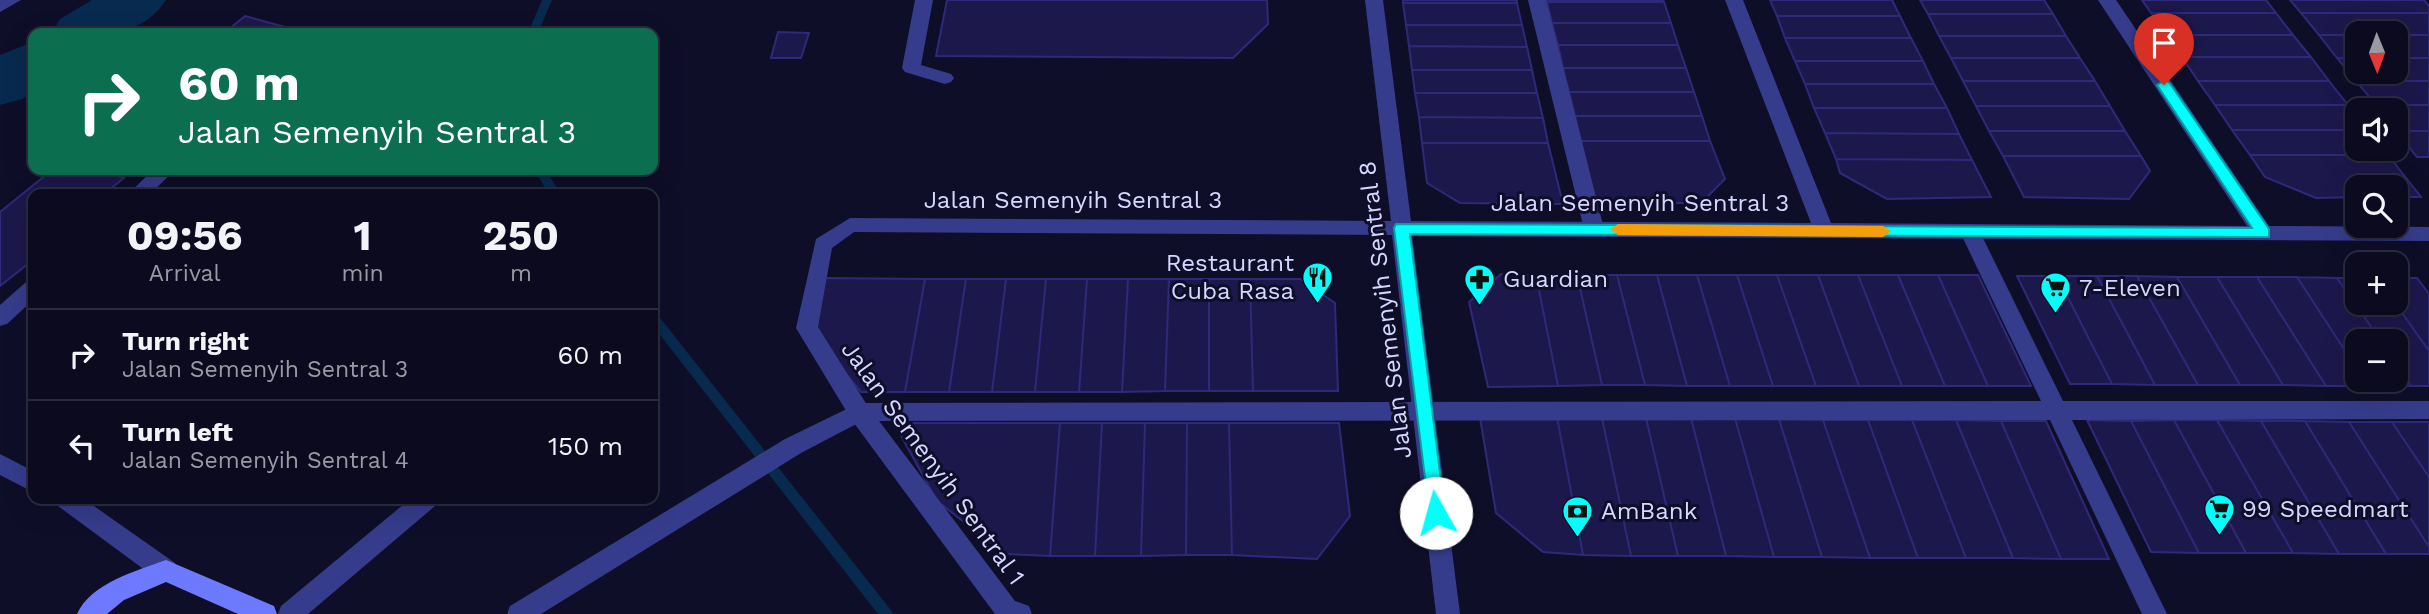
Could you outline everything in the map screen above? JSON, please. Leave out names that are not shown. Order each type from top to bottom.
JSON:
[{"type":"street","points":[[0,7],[12,0]]},
{"type":"street","points":[[924,0],[911,68],[944,78]]},
{"type":"street","name":"Jalan Semenyih Sentral 8","points":[[1374,0],[1448,614]]},
{"type":"street","points":[[1538,0],[1594,229]]},
{"type":"street","points":[[1734,0],[1824,231]]},
{"type":"street","points":[[2107,0],[2263,233]]},
{"type":"street","points":[[144,189],[159,175]]},
{"type":"street","name":"Jalan Semenyih Sentral 3","points":[[850,225],[2429,234]]},
{"type":"street","name":"Jalan Semenyih Sentral 1","points":[[850,225],[823,244],[807,328],[859,412],[1006,610],[1020,614]]},
{"type":"street","points":[[1970,232],[2155,614]]},
{"type":"street","points":[[0,318],[28,293]]},
{"type":"street","points":[[519,614],[793,446],[859,412],[2429,410]]},
{"type":"street","points":[[0,464],[28,479]]},
{"type":"street","points":[[74,504],[166,571],[265,614]]},
{"type":"street","points":[[290,614],[421,504]]},
{"type":"street","points":[[89,614],[115,592],[166,571]]},
{"type":"building","points":[[947,0],[1267,0],[1268,24],[1233,58],[936,56]]},
{"type":"building","points":[[1403,0],[1517,0],[1517,3],[1403,3]]},
{"type":"building","points":[[1546,0],[1663,0],[1664,2],[1547,2]]},
{"type":"building","points":[[1770,0],[1892,0],[1900,16],[1777,16]]},
{"type":"building","points":[[1920,0],[2044,0],[2053,14],[1928,14]]},
{"type":"building","points":[[2142,0],[2266,0],[2276,13],[2151,13]]},
{"type":"building","points":[[2290,0],[2424,0],[2429,6],[2429,13],[2301,13]]},
{"type":"building","points":[[1547,2],[1664,2],[1671,23],[1552,23]]},
{"type":"building","points":[[1403,3],[1517,3],[1522,25],[1406,25]]},
{"type":"building","points":[[2151,13],[2276,13],[2293,35],[2166,35]]},
{"type":"building","points":[[2301,13],[2429,13],[2429,35],[2408,35],[2408,21],[2345,21],[2345,35],[2319,35]]},
{"type":"building","points":[[1928,14],[2053,14],[2066,36],[1939,36]]},
{"type":"building","points":[[245,16],[289,28],[230,28]]},
{"type":"building","points":[[1777,16],[1900,16],[1911,38],[1785,38]]},
{"type":"building","points":[[1552,23],[1671,23],[1678,45],[1558,45]]},
{"type":"building","points":[[1406,25],[1522,25],[1527,47],[1409,46]]},
{"type":"building","points":[[778,32],[809,33],[801,58],[771,58]]},
{"type":"building","points":[[2166,35],[2293,35],[2311,57],[2182,57]]},
{"type":"building","points":[[2319,35],[2345,35],[2345,58],[2337,58]]},
{"type":"building","points":[[2408,35],[2429,35],[2429,58],[2408,58]]},
{"type":"building","points":[[1939,36],[2066,36],[2080,58],[1951,58]]},
{"type":"building","points":[[1785,38],[1911,38],[1923,61],[1795,61]]},
{"type":"building","points":[[1558,45],[1678,45],[1686,68],[1563,68]]},
{"type":"building","points":[[1409,46],[1527,47],[1532,70],[1412,70]]},
{"type":"building","points":[[2182,57],[2311,57],[2329,81],[2198,81]]},
{"type":"building","points":[[1951,58],[2080,58],[2095,81],[1963,81]]},
{"type":"building","points":[[2337,58],[2345,58],[2345,68]]},
{"type":"building","points":[[2408,58],[2429,58],[2429,81],[2408,81]]},
{"type":"building","points":[[1795,61],[1923,61],[1934,84],[1805,84]]},
{"type":"building","points":[[1563,68],[1686,68],[1694,92],[1569,92]]},
{"type":"building","points":[[1412,70],[1532,70],[1537,93],[1415,93]]},
{"type":"building","points":[[1963,81],[2095,81],[2110,106],[1976,106]]},
{"type":"building","points":[[2198,81],[2329,81],[2345,101],[2345,105],[2215,105]]},
{"type":"building","points":[[2408,81],[2429,81],[2429,105],[2408,105],[2408,98],[2370,98],[2358,84],[2408,84]]},
{"type":"building","points":[[1805,84],[1934,84],[1947,108],[1814,108]]},
{"type":"building","points":[[1569,92],[1694,92],[1702,116],[1575,116]]},
{"type":"building","points":[[1415,93],[1537,93],[1543,118],[1419,117]]},
{"type":"building","points":[[2215,105],[2345,105],[2345,130],[2232,130]]},
{"type":"building","points":[[2408,105],[2429,105],[2429,131],[2408,131]]},
{"type":"building","points":[[1976,106],[2110,106],[2125,131],[1989,131]]},
{"type":"building","points":[[1814,108],[1947,108],[1959,134],[1825,133]]},
{"type":"building","points":[[1575,116],[1702,116],[1710,141],[1581,141]]},
{"type":"building","points":[[1419,117],[1543,118],[1548,143],[1422,143]]},
{"type":"building","points":[[2232,130],[2345,130],[2345,155],[2250,155]]},
{"type":"building","points":[[1989,131],[2125,131],[2141,156],[2003,156]]},
{"type":"building","points":[[2408,131],[2429,131],[2429,157],[2417,157],[2408,146]]},
{"type":"building","points":[[1825,133],[1959,134],[1972,160],[1836,159]]},
{"type":"building","points":[[1581,141],[1710,141],[1725,179],[1701,203],[1596,203]]},
{"type":"building","points":[[1422,143],[1548,143],[1563,204],[1460,203],[1427,183]]},
{"type":"building","points":[[2250,155],[2345,155],[2345,161],[2393,161],[2404,175],[2345,175],[2345,197],[2316,198],[2265,177]]},
{"type":"building","points":[[2003,156],[2141,156],[2150,171],[2129,199],[2024,197]]},
{"type":"building","points":[[1836,159],[1972,160],[1991,197],[1887,199],[1840,173]]},
{"type":"building","points":[[46,175],[114,175],[124,178],[110,189],[28,189]]},
{"type":"building","points":[[2408,180],[2421,197],[2408,197]]},
{"type":"building","points":[[28,189],[28,264],[0,286],[0,212]]},
{"type":"building","points":[[1501,274],[1536,275],[1558,386],[1488,387],[1469,302]]},
{"type":"building","points":[[1536,275],[1577,275],[1602,385],[1558,386]]},
{"type":"building","points":[[1577,275],[1617,275],[1645,385],[1602,385]]},
{"type":"building","points":[[1617,275],[1657,275],[1687,386],[1645,385]]},
{"type":"building","points":[[1657,275],[1697,275],[1730,386],[1687,386]]},
{"type":"building","points":[[1697,275],[1737,275],[1773,386],[1730,386]]},
{"type":"building","points":[[1737,275],[1777,275],[1816,386],[1773,386]]},
{"type":"building","points":[[1777,275],[1818,275],[1859,386],[1816,386]]},
{"type":"building","points":[[1818,275],[1858,275],[1902,386],[1859,386]]},
{"type":"building","points":[[1858,275],[1898,275],[1945,386],[1902,386]]},
{"type":"building","points":[[1898,275],[1938,275],[1988,386],[1945,386]]},
{"type":"building","points":[[1938,275],[1978,275],[2031,386],[1988,386]]},
{"type":"building","points":[[2017,276],[2057,276],[2112,384],[2070,384]]},
{"type":"building","points":[[2057,276],[2097,276],[2155,385],[2112,384]]},
{"type":"building","points":[[2097,276],[2137,276],[2198,385],[2155,385]]},
{"type":"building","points":[[2137,276],[2177,277],[2240,385],[2198,385]]},
{"type":"building","points":[[2177,277],[2217,277],[2283,385],[2240,385]]},
{"type":"building","points":[[2217,277],[2257,277],[2326,386],[2283,385]]},
{"type":"building","points":[[2257,277],[2297,277],[2345,351],[2345,386],[2326,386]]},
{"type":"building","points":[[2297,277],[2337,278],[2345,289],[2345,315],[2363,315],[2373,329],[2345,329],[2345,351]]},
{"type":"building","points":[[821,278],[925,279],[905,392],[861,392],[807,327]]},
{"type":"building","points":[[2337,278],[2345,278],[2345,289]]},
{"type":"building","points":[[2408,278],[2417,278],[2429,294],[2429,351],[2404,315],[2408,315]]},
{"type":"building","points":[[925,279],[966,279],[949,392],[905,392]]},
{"type":"building","points":[[966,279],[1006,279],[992,392],[949,392]]},
{"type":"building","points":[[1006,279],[1046,279],[1035,392],[992,392]]},
{"type":"building","points":[[1046,279],[1087,279],[1079,392],[1035,392]]},
{"type":"building","points":[[1087,279],[1128,279],[1122,392],[1079,392]]},
{"type":"building","points":[[1128,279],[1169,279],[1165,391],[1122,392]]},
{"type":"building","points":[[1169,279],[1209,279],[1209,391],[1165,391]]},
{"type":"building","points":[[1209,279],[1250,279],[1253,391],[1209,391]]},
{"type":"building","points":[[1250,279],[1300,279],[1335,303],[1338,391],[1253,391]]},
{"type":"building","points":[[2363,315],[2404,315],[2429,351],[2429,386],[2411,386],[2408,381],[2408,329],[2373,329]]},
{"type":"building","points":[[1557,417],[1583,555],[1543,552],[1496,513],[1480,418]]},
{"type":"building","points":[[1557,417],[1602,418],[1631,556],[1583,555]]},
{"type":"building","points":[[1602,418],[1646,418],[1678,556],[1631,556]]},
{"type":"building","points":[[1646,418],[1691,418],[1726,556],[1678,556]]},
{"type":"building","points":[[1691,418],[1735,418],[1774,557],[1726,556]]},
{"type":"building","points":[[1735,418],[1779,419],[1822,557],[1774,557]]},
{"type":"building","points":[[1779,419],[1823,420],[1870,558],[1822,557]]},
{"type":"building","points":[[1823,420],[1868,420],[1918,558],[1870,558]]},
{"type":"building","points":[[1868,420],[1912,420],[1966,558],[1918,558]]},
{"type":"building","points":[[1912,420],[1956,420],[2013,558],[1966,558]]},
{"type":"building","points":[[1956,420],[2001,421],[2061,559],[2013,558]]},
{"type":"building","points":[[2087,420],[2131,421],[2199,553],[2151,552]]},
{"type":"building","points":[[2174,420],[2246,553],[2199,553],[2131,421]]},
{"type":"building","points":[[2174,420],[2217,420],[2293,553],[2246,553]]},
{"type":"building","points":[[2217,420],[2261,421],[2339,554],[2293,553]]},
{"type":"building","points":[[2001,421],[2046,421],[2109,559],[2061,559]]},
{"type":"building","points":[[2261,421],[2305,421],[2386,554],[2339,554]]},
{"type":"building","points":[[2305,421],[2349,422],[2429,547],[2429,554],[2386,554]]},
{"type":"building","points":[[2349,422],[2392,422],[2429,477],[2429,547]]},
{"type":"building","points":[[2392,422],[2429,422],[2429,477]]},
{"type":"building","points":[[894,423],[1060,423],[1050,556],[1005,554],[937,501]]},
{"type":"building","points":[[1060,423],[1102,423],[1095,556],[1050,556]]},
{"type":"building","points":[[1102,423],[1145,423],[1141,556],[1095,556]]},
{"type":"building","points":[[1145,423],[1187,423],[1186,555],[1141,556]]},
{"type":"building","points":[[1187,423],[1229,423],[1232,555],[1186,555]]},
{"type":"building","points":[[1229,423],[1339,423],[1350,516],[1317,559],[1232,555]]},
{"type":"waterway","points":[[90,28],[136,0]]},
{"type":"waterway","points":[[535,28],[547,0]]},
{"type":"waterway","points":[[0,84],[28,66]]},
{"type":"waterway","points":[[542,175],[552,189]]},
{"type":"waterway","points":[[658,323],[887,614]]},
{"type":"slow traffic","points":[[1618,229],[1883,231]]},
{"type":"place","name":"Restaurant Cuba Rasa","points":[[1317,304]]},
{"type":"place","name":"Guardian","points":[[1480,306]]},
{"type":"place","name":"7-Eleven","points":[[2056,315]]},
{"type":"place","name":"99 Speedmart","points":[[2219,536]]},
{"type":"place","name":"AmBank","points":[[1578,538]]},
{"type":"route","points":[[1436,513],[1402,228],[2263,233],[2164,85]]}]
